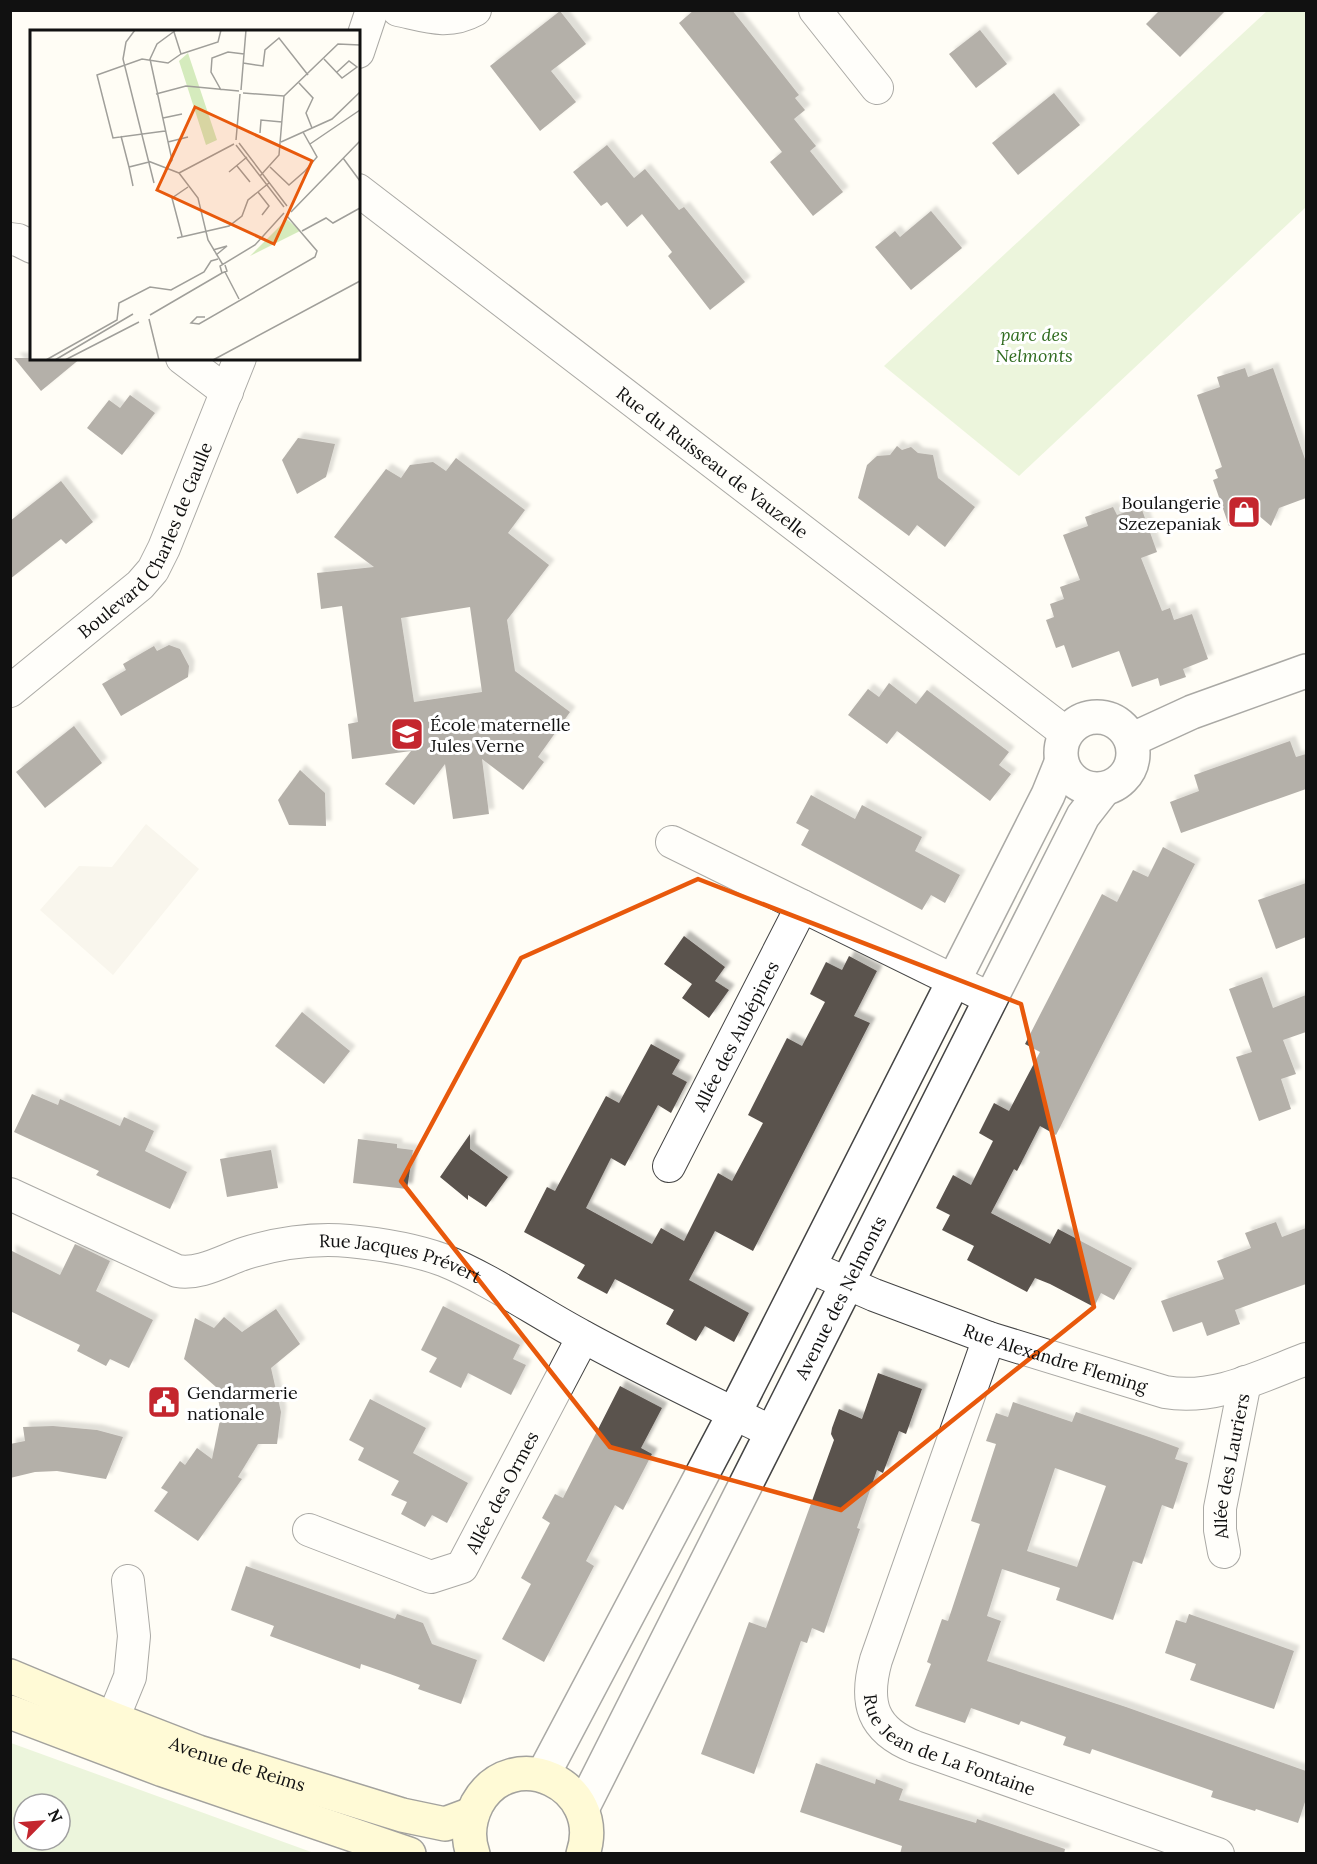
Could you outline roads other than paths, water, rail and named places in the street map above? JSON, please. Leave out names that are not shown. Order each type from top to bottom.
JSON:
[{"type":"main road","name":"Avenue de Reims","points":[[10,1676],[107,1732],[163,1770],[409,1854]]},
{"type":"main road","name":"Avenue de Reims","points":[[10,1712],[198,1752],[402,1815],[445,1824],[472,1814]]},
{"type":"main road","points":[[473,1854],[469,1832],[472,1814],[482,1796],[496,1783],[510,1776],[527,1773],[543,1775],[559,1782],[573,1794],[582,1809],[587,1826],[586,1850]]},
{"type":"street","points":[[360,46],[372,10]]},
{"type":"street","points":[[398,10],[438,19],[451,19],[475,10]]},
{"type":"street","points":[[815,10],[877,88]]},
{"type":"street","name":"Rue du Ruisseau de Vauzelle","points":[[360,192],[1064,748]]},
{"type":"street","points":[[10,239],[18,240],[30,247]]},
{"type":"street","points":[[185,360],[227,392]]},
{"type":"street","name":"Boulevard Charles de Gaulle","points":[[10,691],[140,585],[153,570],[164,548],[239,360]]},
{"type":"street","points":[[543,1775],[735,1414],[810,1267],[1048,795],[1074,724],[1083,719],[1106,718],[1116,722],[1131,740],[1192,712],[1306,671]]},
{"type":"street","name":"Avenue des Nelmonts","points":[[582,1809],[1083,816],[1104,789],[1122,780],[1127,773],[1132,762],[1131,740]]},
{"type":"street","points":[[1064,748],[1066,773],[1073,781],[1082,787],[1104,789]]},
{"type":"street","points":[[672,842],[991,999]]},
{"type":"street","name":"Allée des Aubépines","points":[[669,1166],[802,906]]},
{"type":"street","name":"Rue Jacques Prévert","points":[[10,1194],[161,1265],[187,1273],[248,1253],[300,1241],[348,1241],[402,1249],[443,1261],[467,1271],[583,1337],[772,1432]]},
{"type":"street","name":"Rue Alexandre Fleming","points":[[810,1267],[847,1284],[989,1338],[1165,1392],[1182,1395],[1218,1391],[1306,1359]]},
{"type":"street","name":"Allée des Ormes","points":[[309,1530],[431,1577],[462,1567],[583,1337]]},
{"type":"street","name":"Rue Jean de La Fontaine","points":[[989,1338],[876,1660],[870,1689],[871,1701],[877,1718],[899,1741],[1218,1854]]},
{"type":"street","name":"Allée des Lauriers","points":[[1224,1552],[1220,1530],[1220,1508],[1245,1382]]},
{"type":"street","points":[[107,1732],[130,1677],[134,1636],[128,1581]]},
{"type":"place","name":"Boulangerie Szezepaniak","points":[[1244,512]]},
{"type":"place","name":"École maternelle Jules Verne","points":[[407,734]]},
{"type":"place","name":"Gendarmerie nationale","points":[[164,1402]]},
{"type":"park label","name":"parc des Nelmonts","points":[[1034,344]]}]
